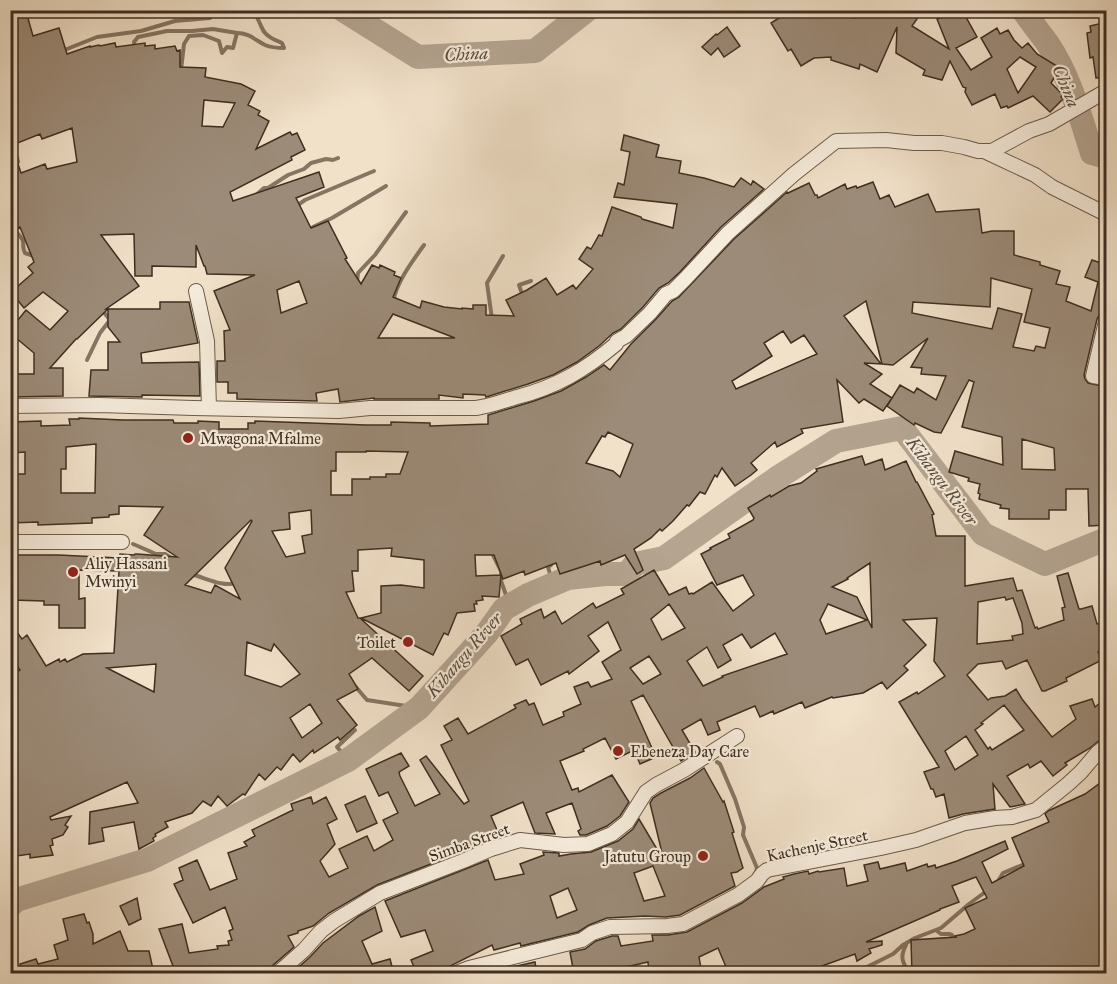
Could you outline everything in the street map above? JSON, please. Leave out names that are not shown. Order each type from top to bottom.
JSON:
[{"type":"street","points":[[986,152],[1049,124],[1107,91]]},
{"type":"street","points":[[10,406],[99,405],[339,411],[370,408],[476,408],[493,406],[529,395],[580,372],[599,359],[650,313],[666,294],[673,291],[728,233],[794,174],[836,141],[886,140],[942,143],[986,152],[1035,175],[1052,187],[1107,214]]},
{"type":"street","points":[[196,291],[207,340],[209,408]]},
{"type":"street","points":[[1107,321],[1093,376],[1107,378]]},
{"type":"street","points":[[10,542],[122,542]]},
{"type":"street","name":"Simba Street","points":[[277,974],[321,931],[380,893],[520,840],[564,845],[588,844],[612,834],[627,822],[646,792],[737,736]]},
{"type":"street","name":"Kachenje Street","points":[[454,974],[469,968],[582,940],[592,933],[610,927],[683,924],[738,895],[758,881],[767,870],[881,848],[916,840],[965,823],[1012,817],[1036,810],[1068,784],[1098,752],[1107,746]]},
{"type":"building","points":[[10,10],[18,10],[20,17],[27,15],[33,36],[59,28],[67,54],[90,46],[115,43],[116,47],[145,43],[145,46],[155,45],[155,49],[175,46],[177,51],[180,50],[180,67],[206,68],[205,77],[241,84],[255,91],[248,105],[260,111],[258,115],[269,121],[256,149],[290,132],[292,135],[297,133],[305,150],[291,157],[292,160],[230,192],[233,201],[319,172],[324,187],[296,198],[311,228],[328,221],[347,258],[345,259],[361,284],[372,265],[379,268],[380,265],[395,272],[394,275],[401,278],[393,297],[420,308],[422,301],[462,309],[473,309],[473,305],[486,305],[486,315],[514,316],[506,300],[546,278],[557,295],[573,285],[576,289],[593,269],[579,259],[587,247],[591,249],[599,235],[602,236],[612,207],[673,228],[677,204],[614,197],[618,183],[624,185],[630,152],[621,150],[624,135],[659,145],[656,157],[681,161],[679,173],[734,187],[741,178],[751,185],[753,181],[764,189],[721,227],[680,272],[659,288],[621,329],[599,346],[577,362],[553,375],[486,397],[485,395],[463,394],[463,398],[439,395],[439,399],[374,398],[340,402],[338,389],[316,393],[317,401],[237,399],[237,393],[228,393],[228,382],[217,382],[217,361],[225,361],[224,331],[230,330],[214,291],[255,275],[207,274],[196,245],[196,267],[152,266],[152,276],[135,276],[134,234],[101,235],[139,286],[106,309],[108,309],[50,368],[63,368],[63,396],[10,397],[10,374],[34,374],[34,353],[10,333],[10,330],[26,310],[50,330],[68,311],[43,292],[24,308],[11,292],[33,273],[28,267],[34,262],[20,227],[10,233],[10,149],[13,149],[21,173],[45,164],[47,169],[77,162],[72,128],[42,139],[40,134],[10,146]],"holes":[[[204,100],[235,103],[223,127],[202,126]],[[299,281],[307,303],[281,313],[277,290]],[[393,314],[455,338],[378,338]]]},
{"type":"building","points":[[772,10],[794,10],[799,17],[814,10],[828,10],[830,15],[856,18],[857,14],[869,17],[871,10],[890,15],[893,10],[905,10],[917,19],[912,26],[949,49],[937,19],[962,10],[977,37],[956,48],[971,70],[992,57],[981,38],[997,28],[1000,34],[1008,30],[1022,48],[1028,43],[1037,54],[1060,68],[1051,83],[1063,95],[1061,97],[1063,99],[1050,112],[1033,96],[1008,108],[1007,106],[1001,108],[995,94],[972,105],[965,92],[966,88],[963,87],[950,61],[942,80],[923,75],[925,70],[896,53],[897,27],[877,72],[860,64],[859,69],[831,60],[831,57],[814,58],[801,66],[791,49],[788,51],[771,23],[779,18]],"holes":[[[1020,57],[1036,67],[1018,93],[1007,69]]]},
{"type":"building","points":[[1107,22],[1107,77],[1096,78],[1093,57],[1090,58],[1087,33],[1091,32],[1090,26]]},
{"type":"building","points":[[727,27],[740,46],[724,57],[718,48],[711,55],[702,47]]},
{"type":"building","points":[[873,182],[880,199],[889,195],[895,207],[928,194],[936,212],[979,209],[982,233],[1014,231],[1014,255],[1040,262],[1040,265],[1060,271],[1056,284],[1070,287],[1066,301],[1091,311],[1098,282],[1085,277],[1092,260],[1107,265],[1107,312],[1100,314],[1097,319],[1084,375],[1088,383],[1107,387],[1107,461],[1104,461],[1107,525],[1089,526],[1088,489],[1066,489],[1066,510],[1049,510],[1049,519],[1009,519],[1009,509],[1000,508],[1001,505],[979,499],[980,484],[949,472],[955,451],[1003,465],[1002,437],[962,427],[974,382],[969,380],[941,433],[915,423],[914,425],[887,406],[892,399],[883,411],[864,399],[859,403],[837,380],[843,422],[801,429],[803,433],[777,447],[775,442],[751,463],[757,470],[735,486],[722,468],[717,477],[715,475],[705,494],[700,492],[689,506],[687,505],[662,531],[660,529],[634,549],[643,570],[637,574],[625,555],[601,565],[600,561],[560,574],[556,563],[525,575],[524,571],[503,579],[494,555],[475,555],[476,576],[501,575],[499,597],[482,596],[483,600],[476,601],[477,604],[474,604],[475,611],[457,613],[448,635],[444,633],[433,655],[361,618],[381,613],[381,586],[401,585],[424,588],[424,560],[391,556],[392,548],[358,550],[358,571],[352,571],[354,591],[346,592],[358,618],[423,676],[409,691],[372,658],[349,674],[358,689],[337,700],[357,725],[340,740],[338,737],[314,753],[313,750],[300,762],[293,754],[281,770],[277,767],[265,780],[259,774],[245,795],[243,794],[227,806],[218,796],[211,806],[203,801],[192,813],[165,822],[168,827],[155,834],[154,841],[139,849],[134,822],[102,828],[104,841],[89,844],[90,812],[138,803],[127,782],[50,817],[51,820],[71,816],[65,825],[68,827],[63,835],[52,839],[53,845],[50,846],[53,855],[30,858],[30,854],[10,857],[10,675],[20,670],[10,656],[10,623],[22,639],[27,635],[46,666],[59,659],[60,662],[65,659],[67,662],[83,654],[114,653],[119,571],[79,570],[79,599],[85,598],[85,628],[59,628],[59,605],[44,605],[44,601],[12,600],[13,555],[119,558],[120,554],[137,554],[177,557],[144,535],[163,507],[119,506],[119,514],[92,518],[92,523],[38,525],[38,522],[10,523],[12,474],[25,474],[25,452],[10,453],[10,422],[41,421],[41,426],[70,425],[69,419],[79,418],[173,420],[174,423],[219,422],[219,429],[248,429],[248,423],[255,423],[255,421],[366,425],[391,425],[391,422],[430,423],[430,426],[488,424],[488,415],[561,391],[604,365],[610,370],[672,301],[679,297],[734,239],[787,192],[809,183],[818,198],[845,184],[847,189],[856,186],[857,188]],"holes":[[[991,278],[1032,289],[1024,322],[1050,328],[1045,348],[1036,346],[1034,351],[1013,347],[1022,314],[998,308],[992,329],[912,313],[913,302],[990,307]],[[866,301],[882,364],[893,365],[928,338],[911,367],[922,368],[921,374],[946,376],[936,400],[917,388],[914,393],[900,385],[892,398],[870,384],[882,374],[864,363],[881,364],[844,316]],[[783,331],[791,343],[804,335],[817,354],[736,389],[732,381],[772,356],[764,343]],[[608,432],[633,444],[620,477],[613,471],[586,463],[602,436],[605,437]],[[1022,439],[1054,448],[1055,470],[1022,469]],[[96,444],[95,493],[61,493],[61,469],[66,469],[66,447]],[[336,452],[408,452],[400,474],[386,474],[386,477],[370,477],[370,479],[352,479],[352,495],[331,495],[331,471],[336,471]],[[311,510],[312,534],[302,536],[305,553],[286,557],[272,531],[290,529],[289,513]],[[251,520],[225,568],[240,599],[215,585],[211,593],[185,585]],[[247,642],[271,651],[274,644],[300,674],[281,687],[245,675]],[[156,664],[154,692],[107,668]],[[310,704],[322,723],[302,738],[290,718]]]},
{"type":"building","points":[[160,302],[189,302],[198,343],[141,353],[142,363],[199,362],[200,396],[89,396],[91,370],[108,370],[108,342],[120,342],[108,327],[108,309],[160,309]]},
{"type":"building","points":[[862,456],[865,465],[882,459],[885,470],[906,461],[934,514],[932,515],[936,536],[965,536],[965,586],[1013,578],[1017,591],[1022,590],[1035,628],[1064,620],[1062,608],[1065,607],[1057,576],[1068,573],[1079,609],[1092,606],[1097,624],[1107,622],[1107,645],[1099,648],[1101,651],[1098,652],[1102,660],[1045,691],[1042,691],[1027,660],[1006,669],[1002,661],[978,664],[967,675],[988,700],[1005,696],[1016,689],[1052,737],[1076,719],[1070,706],[1092,699],[1095,707],[1100,703],[1107,711],[1107,737],[1065,763],[1067,765],[1053,776],[1041,761],[1030,768],[1028,764],[1007,776],[1025,804],[1010,807],[993,784],[995,809],[949,818],[944,794],[936,797],[924,772],[939,767],[899,702],[917,692],[918,694],[945,676],[934,661],[937,618],[903,620],[926,645],[904,666],[908,670],[887,689],[882,682],[863,693],[832,697],[805,708],[802,702],[774,714],[773,711],[760,717],[755,706],[717,722],[720,730],[708,735],[701,719],[682,730],[695,752],[681,761],[643,695],[631,701],[656,757],[640,764],[634,750],[616,759],[605,738],[583,749],[584,751],[560,761],[572,790],[578,788],[579,792],[612,775],[629,802],[620,816],[607,826],[586,835],[580,835],[578,831],[581,829],[572,803],[546,813],[555,834],[535,833],[523,802],[491,816],[500,837],[377,885],[329,913],[313,926],[288,936],[294,947],[271,967],[268,974],[176,974],[159,929],[182,924],[189,953],[229,945],[228,941],[232,940],[229,931],[233,929],[225,907],[193,923],[174,884],[183,880],[179,868],[197,860],[210,890],[237,879],[228,853],[247,846],[244,842],[255,836],[252,830],[293,810],[291,804],[311,797],[313,804],[326,797],[337,819],[327,824],[335,844],[320,861],[329,877],[348,868],[339,849],[367,836],[374,851],[393,840],[383,820],[398,813],[388,792],[379,796],[366,769],[401,753],[409,766],[399,772],[400,776],[415,806],[440,794],[420,760],[426,756],[464,804],[469,801],[441,745],[452,740],[444,726],[458,718],[468,734],[516,708],[514,705],[526,700],[529,705],[534,703],[543,725],[564,716],[563,712],[581,704],[574,687],[588,682],[591,687],[612,679],[602,662],[621,650],[608,622],[588,636],[599,651],[569,674],[568,671],[541,685],[528,659],[516,665],[501,636],[522,624],[520,619],[541,609],[544,618],[555,611],[562,624],[593,603],[596,608],[624,594],[621,589],[654,570],[669,595],[686,587],[689,594],[693,594],[712,582],[733,611],[754,595],[743,575],[717,585],[701,554],[730,538],[728,534],[753,520],[748,508],[789,486],[801,483],[817,471],[816,469]],"holes":[[[870,563],[872,628],[857,597],[832,587]],[[1005,597],[1006,600],[1013,598],[1022,623],[1023,634],[1012,636],[1013,640],[977,644],[978,602]],[[669,604],[685,628],[662,640],[651,619]],[[828,604],[867,620],[826,634],[820,620]],[[775,633],[787,654],[722,676],[703,686],[687,661],[707,647],[718,668],[731,660],[723,645],[742,634],[751,648]],[[649,656],[661,674],[643,684],[630,668]],[[1004,705],[1024,730],[992,750],[990,747],[988,749],[975,730],[983,724],[981,723]],[[966,736],[978,755],[955,770],[945,751]]]},
{"type":"building","points":[[704,768],[724,801],[743,868],[731,873],[735,886],[680,915],[607,918],[578,932],[521,946],[520,943],[494,950],[492,945],[450,966],[445,974],[417,974],[411,960],[433,951],[425,930],[401,937],[385,901],[488,860],[495,880],[524,874],[520,864],[544,855],[543,852],[559,853],[559,856],[591,852],[618,841],[633,829],[639,819],[664,861],[650,803],[661,793]],"holes":[[[653,866],[665,896],[644,901],[634,873]],[[568,888],[577,910],[557,918],[550,896]]]},
{"type":"building","points":[[1107,778],[1107,969],[1100,974],[1075,974],[1069,968],[1061,974],[912,974],[911,940],[956,937],[975,929],[965,908],[987,898],[976,877],[952,886],[959,902],[866,942],[882,941],[882,945],[869,949],[871,953],[857,961],[855,954],[800,974],[729,974],[718,948],[699,957],[702,974],[649,974],[648,962],[613,970],[615,974],[574,974],[570,952],[585,949],[596,941],[612,936],[618,936],[621,946],[653,941],[652,935],[687,932],[742,903],[764,887],[794,874],[844,868],[847,886],[868,881],[864,865],[878,862],[880,869],[905,863],[907,871],[927,864],[928,867],[935,865],[936,868],[1005,841],[1008,849],[982,862],[992,883],[1024,866],[1012,838],[1049,822],[1045,814],[1048,811],[1085,794]]},
{"type":"building","points":[[365,796],[377,823],[357,832],[345,805]]},
{"type":"building","points":[[137,898],[141,919],[129,925],[120,906]]},
{"type":"building","points":[[375,907],[382,931],[362,941],[372,964],[390,959],[394,974],[291,974],[323,943]]},
{"type":"building","points":[[84,914],[93,934],[93,944],[120,931],[128,951],[149,951],[154,974],[17,974],[17,970],[21,969],[20,964],[36,959],[38,964],[58,959],[54,945],[68,940],[63,919]]},
{"type":"building","points":[[535,962],[537,974],[504,974],[503,969]]},
{"type":"waterway","points":[[62,51],[97,37],[141,31],[175,21],[210,18],[215,10]]},
{"type":"waterway","points":[[237,33],[248,35],[267,46],[284,48],[282,43],[263,31],[253,10]]},
{"type":"waterway","name":"China","points":[[343,10],[418,57],[535,51],[587,10]]},
{"type":"waterway","name":"China","points":[[1023,10],[1056,57],[1074,97],[1092,153],[1106,157]]},
{"type":"waterway","points":[[135,49],[134,42],[138,37],[167,31],[213,29],[237,33],[233,48],[227,47],[222,53],[219,41],[203,35],[189,36],[184,44],[181,70]]},
{"type":"waterway","points":[[11,152],[17,157],[18,162],[14,163]]},
{"type":"waterway","points":[[256,195],[264,188],[304,169],[311,163],[338,158]]},
{"type":"waterway","points":[[295,207],[305,200],[374,171]]},
{"type":"waterway","points":[[314,229],[313,227],[386,186]]},
{"type":"waterway","points":[[357,282],[358,273],[375,255],[406,212]]},
{"type":"waterway","points":[[12,227],[22,239],[25,253],[34,256]]},
{"type":"waterway","points":[[393,302],[401,279],[424,245]]},
{"type":"waterway","points":[[492,319],[487,283],[503,256]]},
{"type":"waterway","points":[[521,291],[519,285],[531,281]]},
{"type":"waterway","points":[[87,360],[100,333],[110,320],[102,310]]},
{"type":"waterway","name":"Kibangu River","points":[[10,906],[16,900],[147,860],[348,760],[419,708],[487,633],[504,609],[528,595],[568,578],[627,574],[635,564],[664,558],[777,478],[836,441],[902,428],[983,534],[1045,564],[1106,539]]},
{"type":"waterway","points":[[133,544],[171,558]]},
{"type":"waterway","points":[[491,551],[501,571],[501,581],[510,606]]},
{"type":"waterway","points":[[550,561],[551,565],[548,567],[553,584]]},
{"type":"waterway","points":[[192,572],[194,575],[216,582],[237,583]]},
{"type":"waterway","points":[[355,686],[367,700],[419,708]]},
{"type":"waterway","points":[[348,760],[337,747],[355,730]]},
{"type":"waterway","points":[[717,762],[720,764],[735,799],[744,827],[743,835],[757,868],[756,873]]},
{"type":"waterway","points":[[997,883],[1003,873],[1027,863]]},
{"type":"waterway","points":[[853,974],[893,954],[915,938],[941,928],[988,890]]},
{"type":"waterway","points":[[937,931],[941,934],[952,935],[954,940]]},
{"type":"waterway","points":[[906,945],[903,960],[910,974]]},
{"type":"waterway","points":[[1105,974],[1106,970]]},
{"type":"place","name":"Mwagona Mfalme","points":[[188,438]]},
{"type":"place","name":"Aliy Hassani Mwinyi","points":[[73,572]]},
{"type":"place","name":"Toilet","points":[[408,642]]},
{"type":"place","name":"Ebeneza Day Care","points":[[618,751]]},
{"type":"place","name":"Jatutu Group","points":[[703,856]]}]
